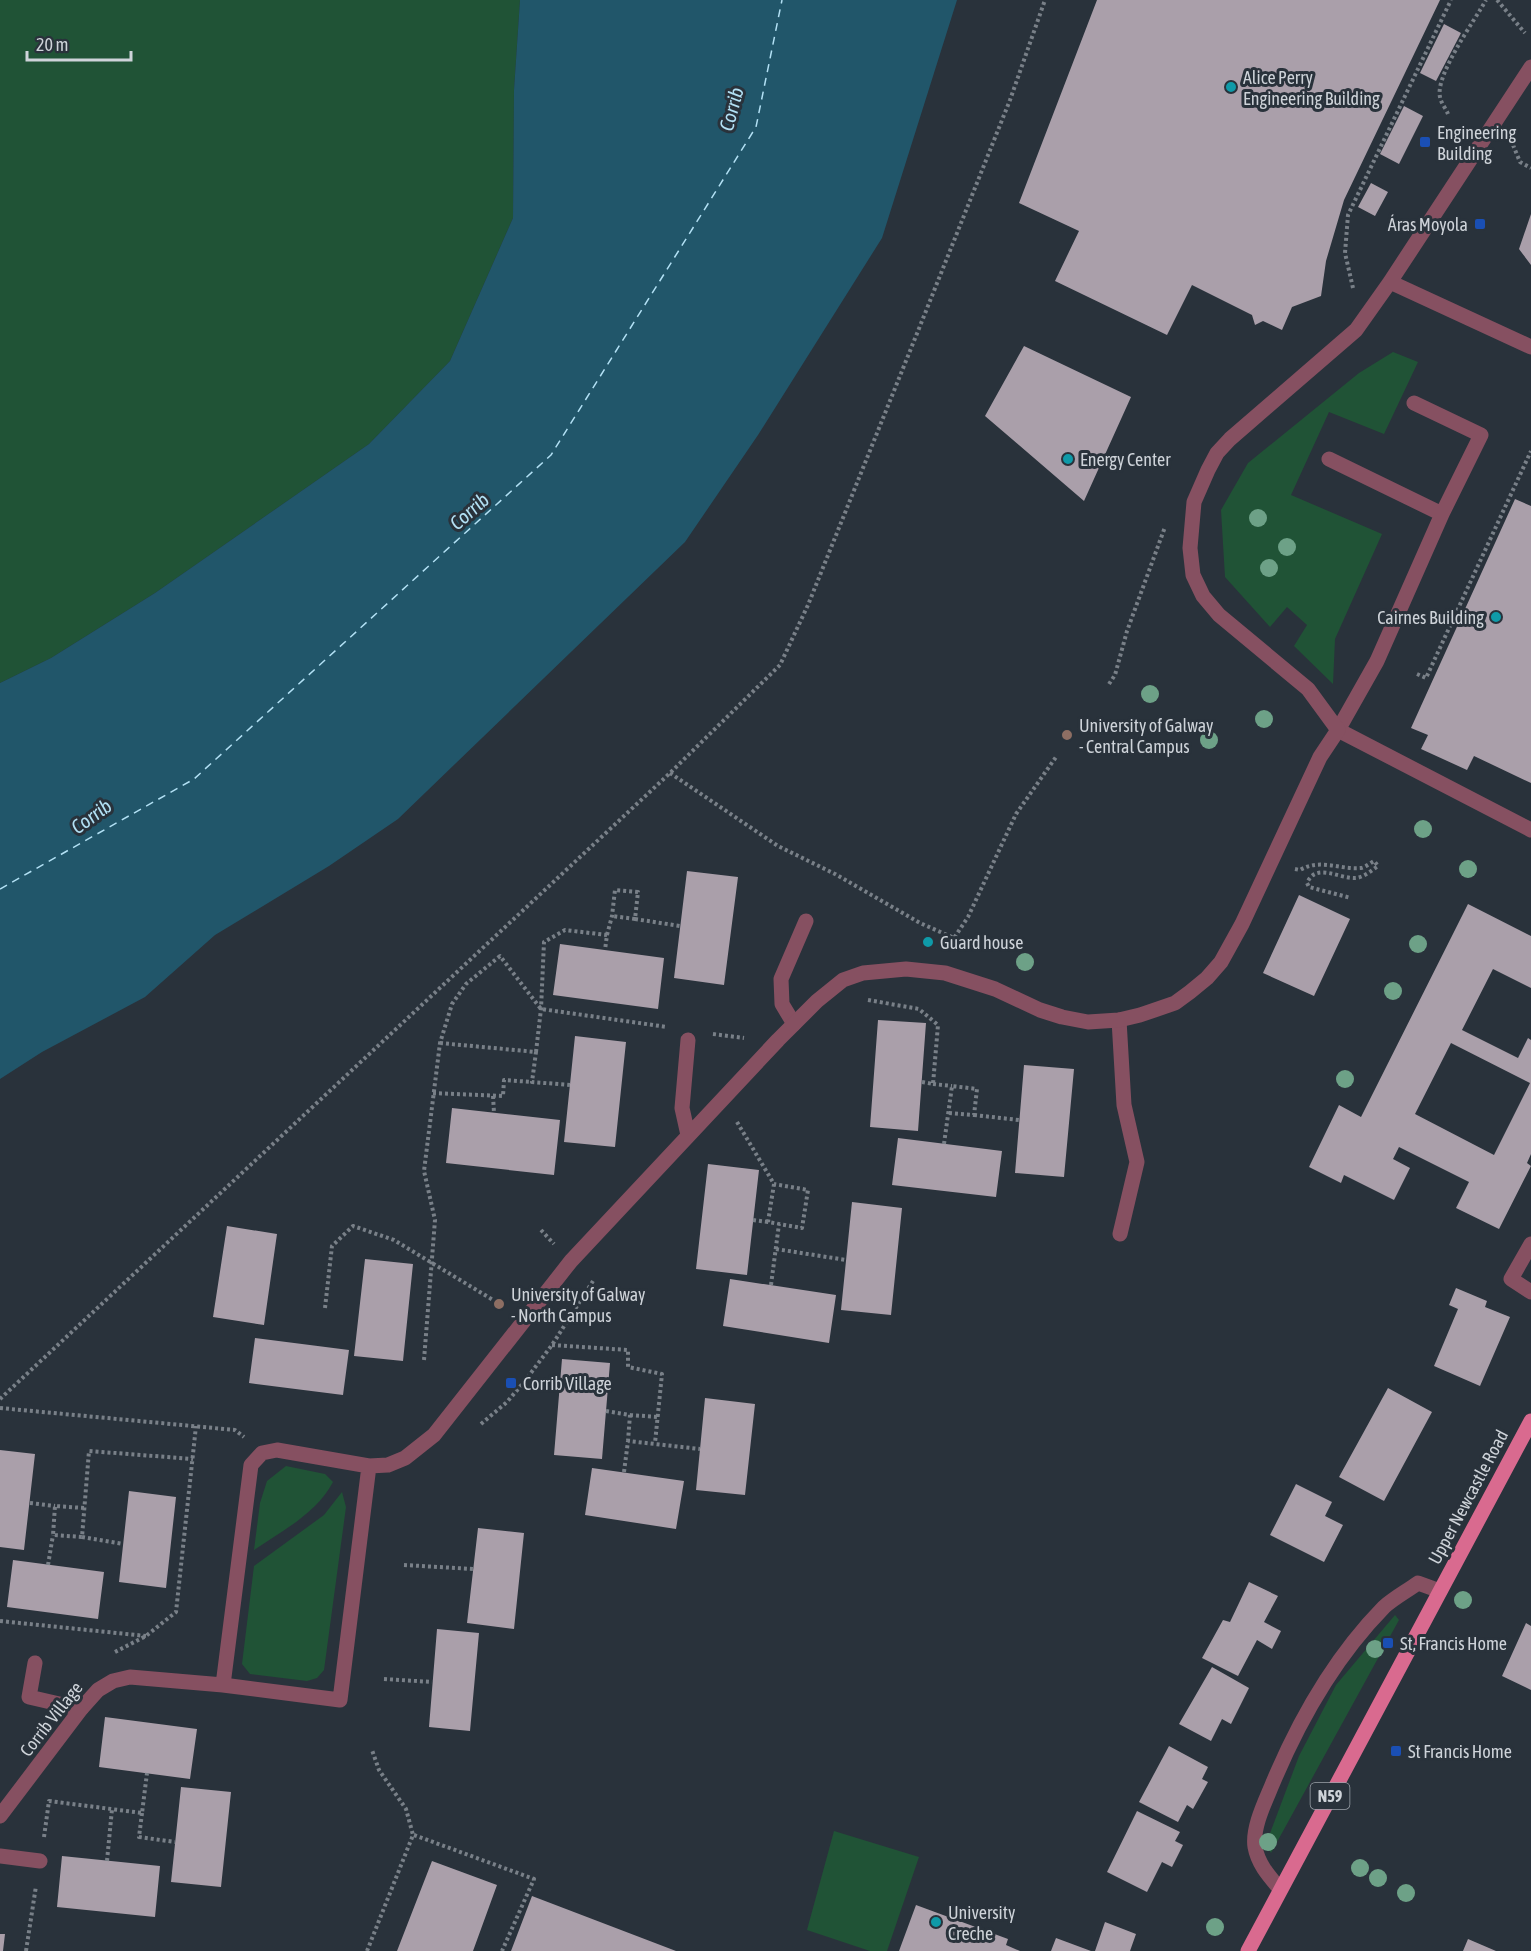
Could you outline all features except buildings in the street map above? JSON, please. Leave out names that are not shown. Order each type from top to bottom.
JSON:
[{"type":"main road","name":"Upper Newcastle Road","points":[[1248,1951],[1531,1421]]},
{"type":"street","points":[[1531,67],[1356,330],[1230,439],[1217,453],[1194,502],[1190,548],[1193,575],[1203,596],[1219,615],[1308,689],[1338,730],[1531,830]]},
{"type":"street","points":[[1390,282],[1531,347]]},
{"type":"street","points":[[223,1685],[251,1465],[262,1453],[277,1450],[369,1466],[388,1465],[405,1458],[434,1435],[571,1260],[723,1098],[829,990],[843,980],[863,973],[906,969],[924,970],[945,973],[971,981],[995,989],[1040,1010],[1088,1022],[1119,1020],[1158,1010],[1175,1003],[1207,978],[1221,962],[1246,914],[1320,756],[1338,730],[1377,661],[1442,514],[1481,435],[1414,403]]},
{"type":"street","points":[[1329,459],[1442,514]]},
{"type":"street","points":[[794,1024],[782,1004],[781,979],[806,921]]},
{"type":"street","points":[[1119,1020],[1124,1105],[1137,1162],[1120,1234]]},
{"type":"street","points":[[688,1035],[682,1108],[688,1135]]},
{"type":"street","points":[[1531,1244],[1511,1279],[1531,1292]]},
{"type":"street","name":"Corrib Village","points":[[0,1816],[81,1709],[98,1690],[113,1681],[130,1677],[223,1685],[340,1700],[369,1466]]},
{"type":"street","name":"Upper Newcastle Road","points":[[1280,1889],[1259,1863],[1254,1844],[1259,1815],[1288,1748],[1317,1694],[1347,1650],[1386,1606],[1418,1583],[1440,1591]]},
{"type":"street","points":[[35,1663],[29,1697],[81,1709]]},
{"type":"street","points":[[0,1856],[40,1861]]},
{"type":"path","points":[[0,1399],[669,773],[780,665],[808,605],[918,331],[1010,100],[1045,0]]},
{"type":"path","points":[[1353,288],[1345,253],[1348,215],[1451,0]]},
{"type":"path","points":[[1448,114],[1440,98],[1440,89],[1455,51],[1486,0]]},
{"type":"path","points":[[1497,0],[1525,33]]},
{"type":"path","points":[[1513,146],[1520,162],[1531,168]]},
{"type":"path","points":[[1417,674],[1426,678],[1531,451]]},
{"type":"path","points":[[1109,684],[1115,675],[1127,631],[1164,528]]},
{"type":"path","points":[[669,773],[778,846],[835,874],[920,923],[954,938],[968,917],[1016,814],[1056,757]]},
{"type":"path","points":[[1288,867],[1300,870],[1308,865],[1321,864],[1363,868],[1374,861],[1378,867],[1365,875],[1355,878],[1326,872],[1317,873],[1306,884],[1309,887],[1352,898]]},
{"type":"path","points":[[605,950],[615,890],[638,892],[635,919]]},
{"type":"path","points":[[612,916],[680,926]]},
{"type":"path","points":[[532,1082],[541,1009],[544,942],[565,930],[607,935]]},
{"type":"path","points":[[423,1360],[435,1220],[424,1170],[440,1043],[452,1004],[466,984],[500,956],[541,1009],[688,1035],[747,1038]]},
{"type":"path","points":[[863,999],[919,1009],[938,1025],[933,1084]]},
{"type":"path","points":[[440,1043],[536,1052]]},
{"type":"path","points":[[433,1093],[503,1096],[504,1080],[570,1085]]},
{"type":"path","points":[[921,1082],[977,1089],[974,1115]]},
{"type":"path","points":[[944,1144],[952,1086]]},
{"type":"path","points":[[493,1095],[494,1113]]},
{"type":"path","points":[[723,1098],[774,1184],[768,1222]]},
{"type":"path","points":[[950,1113],[1019,1120]]},
{"type":"path","points":[[753,1220],[802,1228],[808,1190],[774,1184]]},
{"type":"path","points":[[771,1285],[779,1224]]},
{"type":"path","points":[[325,1308],[332,1246],[353,1226],[394,1240],[504,1306]]},
{"type":"path","points":[[541,1230],[559,1249]]},
{"type":"path","points":[[776,1249],[846,1260]]},
{"type":"path","points":[[481,1424],[507,1402],[552,1345],[593,1281]]},
{"type":"path","points":[[552,1345],[628,1350],[628,1367],[662,1374],[655,1443]]},
{"type":"path","points":[[0,1408],[235,1430],[262,1453]]},
{"type":"path","points":[[606,1411],[658,1417]]},
{"type":"path","points":[[624,1472],[630,1415]]},
{"type":"path","points":[[108,1655],[146,1636],[176,1612],[196,1426]]},
{"type":"path","points":[[628,1441],[700,1449]]},
{"type":"path","points":[[82,1537],[88,1451],[193,1459]]},
{"type":"path","points":[[30,1503],[84,1508]]},
{"type":"path","points":[[48,1565],[55,1506]]},
{"type":"path","points":[[53,1535],[123,1544]]},
{"type":"path","points":[[404,1565],[473,1569]]},
{"type":"path","points":[[0,1621],[146,1636]]},
{"type":"path","points":[[384,1679],[432,1682]]},
{"type":"path","points":[[367,1951],[413,1835],[406,1809],[379,1770],[372,1750]]},
{"type":"path","points":[[147,1773],[139,1837],[175,1842]]},
{"type":"path","points":[[26,1951],[49,1801],[142,1813]]},
{"type":"path","points":[[107,1861],[112,1809]]},
{"type":"path","points":[[413,1835],[534,1879],[502,1951]]},
{"type":"green space","points":[[0,0],[520,0],[514,90],[513,218],[450,361],[369,444],[155,593],[51,658],[0,683]]},
{"type":"green space","points":[[1393,352],[1418,362],[1384,434],[1329,412],[1291,495],[1382,534],[1335,639],[1333,684],[1294,646],[1307,625],[1287,607],[1270,627],[1225,577],[1221,510],[1248,463],[1359,373]]},
{"type":"green space","points":[[286,1466],[325,1474],[333,1482],[318,1503],[308,1512],[254,1550],[260,1503],[267,1481]]},
{"type":"green space","points":[[342,1492],[346,1507],[324,1670],[317,1678],[307,1681],[250,1674],[242,1664],[254,1566],[324,1515]]},
{"type":"green space","points":[[1395,1615],[1399,1620],[1271,1853],[1266,1844],[1299,1756],[1336,1685]]},
{"type":"green space","points":[[834,1831],[919,1857],[887,1951],[870,1951],[807,1930]]},
{"type":"water","name":"Corrib","points":[[520,0],[957,0],[882,238],[758,435],[685,542],[398,819],[329,866],[215,935],[145,997],[42,1052],[0,1079],[0,683],[51,658],[155,593],[369,444],[450,361],[513,218],[514,90]]},
{"type":"ferry route","points":[[0,889],[194,779],[551,455],[756,127],[782,0]]},
{"type":"place","name":"Alice Perry Engineering Building","points":[[1231,87]]},
{"type":"place","name":"Engineering Building","points":[[1425,142]]},
{"type":"place","name":"Áras Moyola","points":[[1480,224]]},
{"type":"place","name":"Energy Center","points":[[1068,459]]},
{"type":"place","name":"Cairnes Building","points":[[1496,617]]},
{"type":"place","name":"University of Galway - Central Campus","points":[[1067,735]]},
{"type":"place","name":"Guard house","points":[[928,942]]},
{"type":"place","name":"University of Galway - North Campus","points":[[499,1304]]},
{"type":"place","name":"Corrib Village","points":[[511,1383]]},
{"type":"place","name":"St, Francis Home","points":[[1388,1643]]},
{"type":"place","name":"St Francis Home","points":[[1396,1751]]},
{"type":"place","name":"University Creche","points":[[936,1922]]}]
